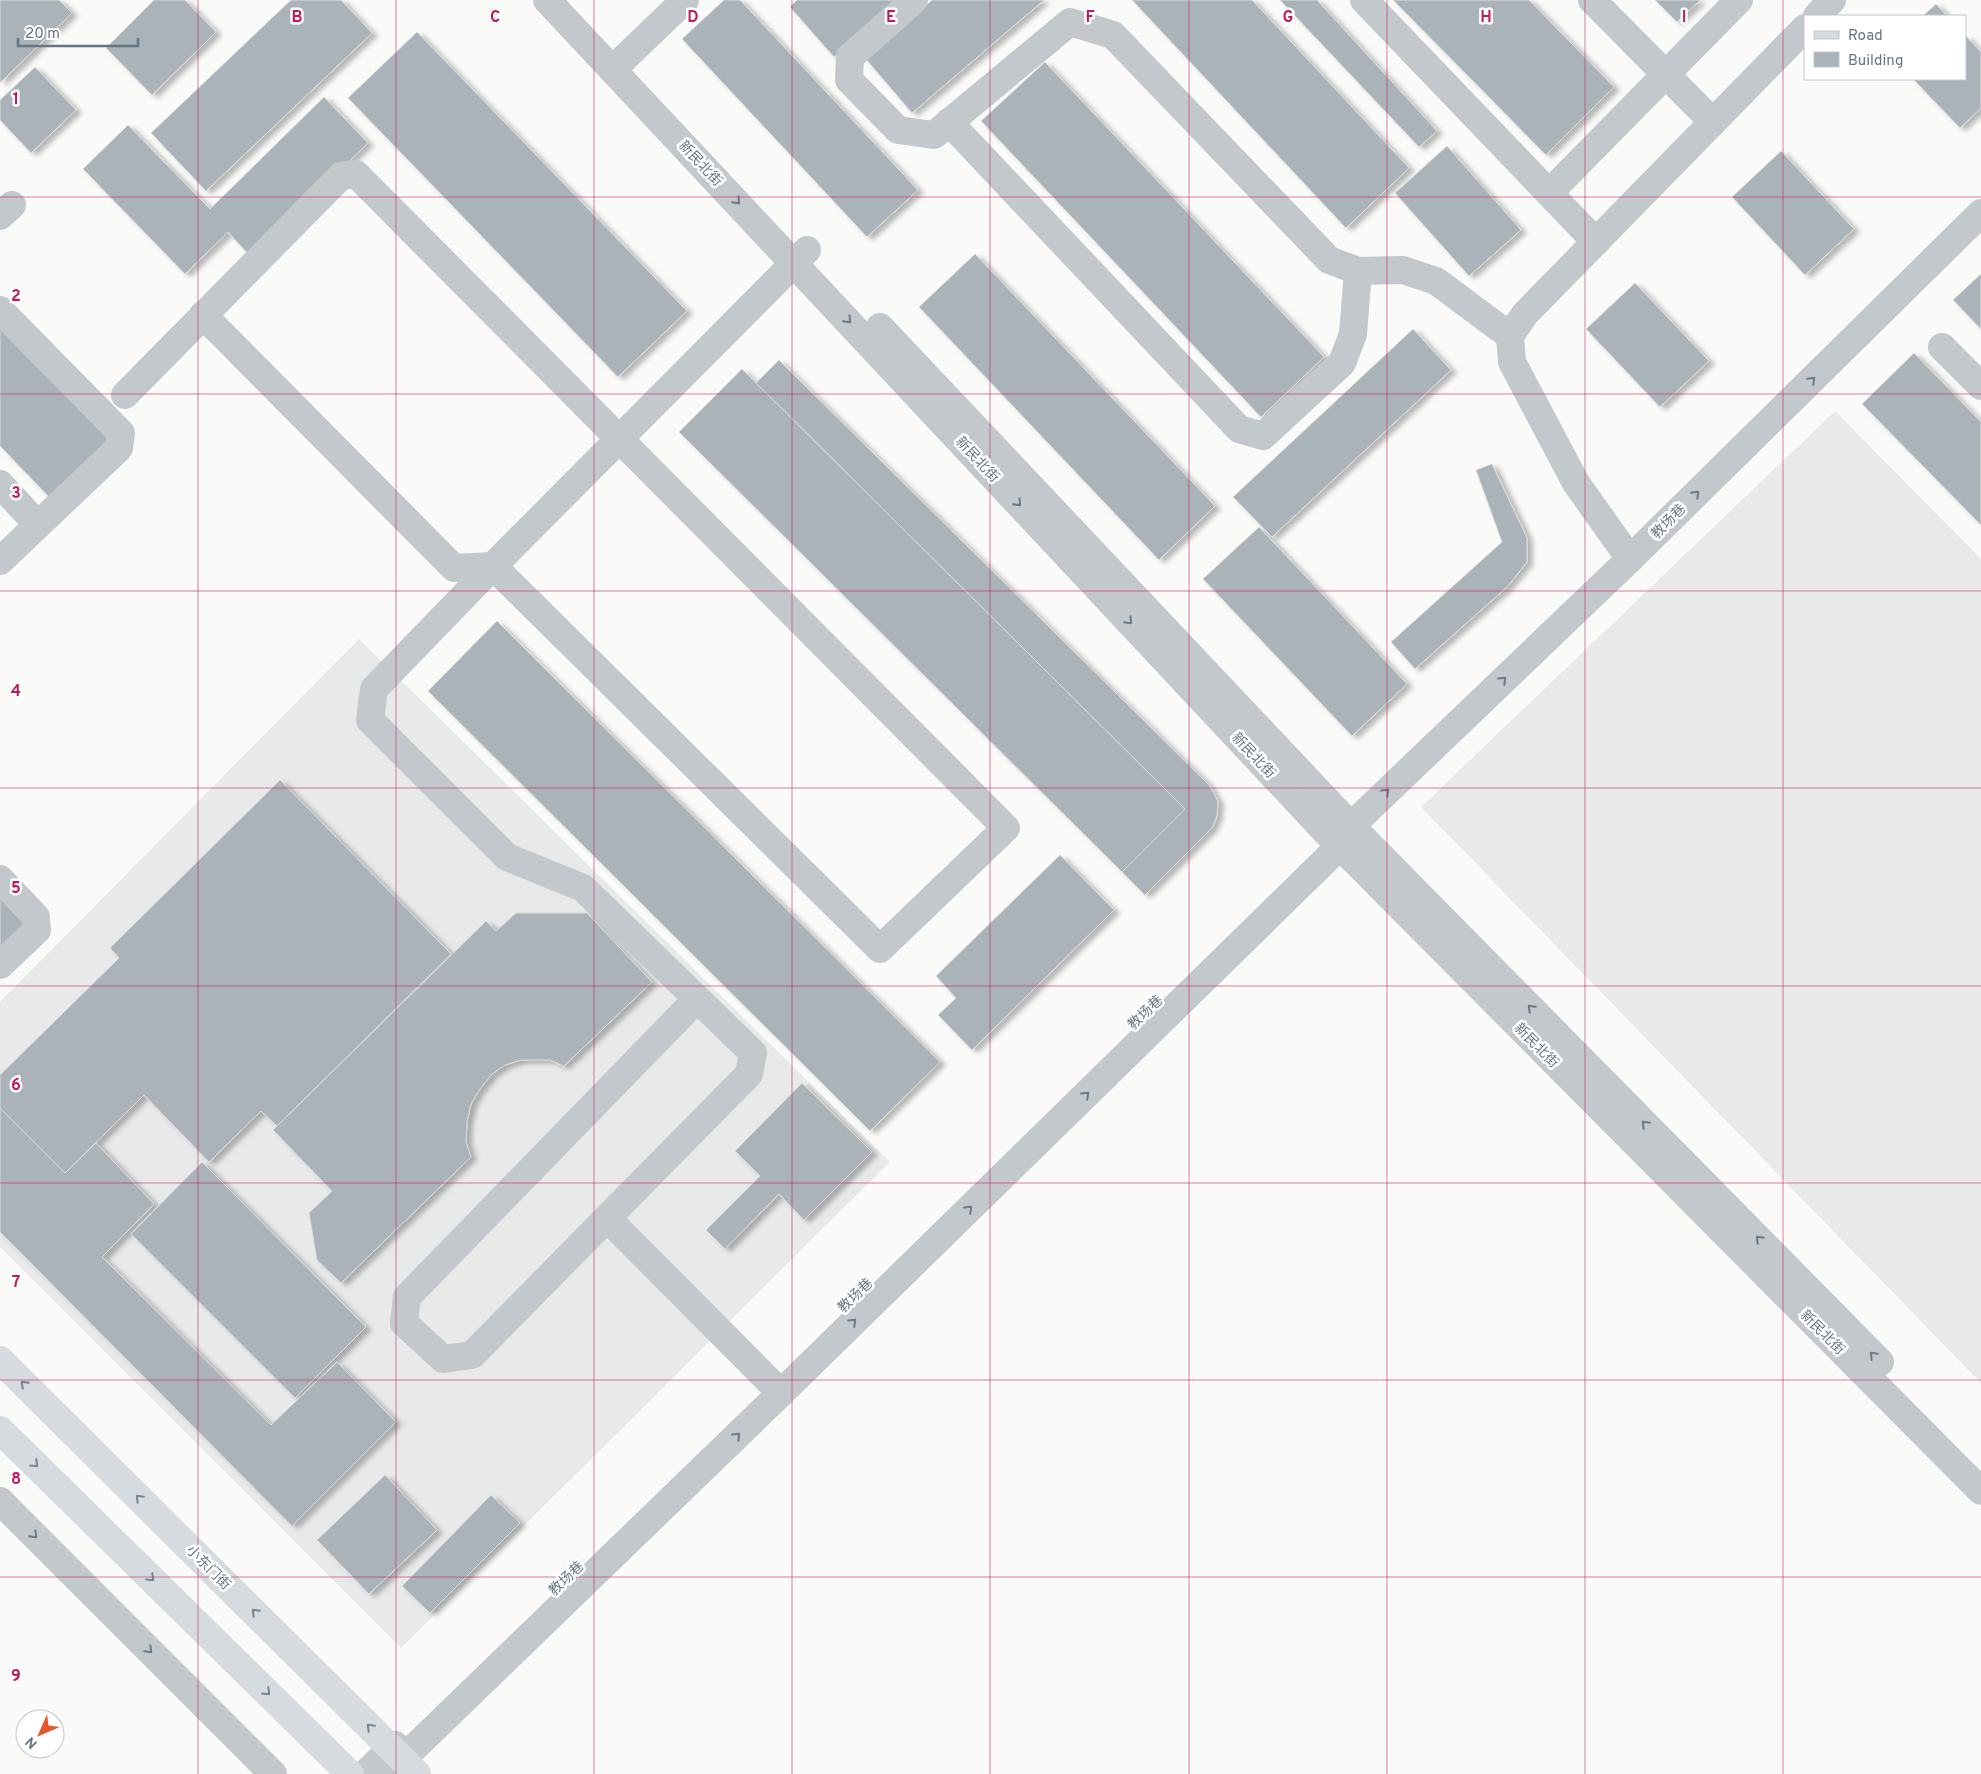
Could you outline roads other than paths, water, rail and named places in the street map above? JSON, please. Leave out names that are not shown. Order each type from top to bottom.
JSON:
[{"type":"main road","name":"小东门街","points":[[0,1360],[400,1764]]},
{"type":"main road","points":[[0,1430],[350,1774]]},
{"type":"street","name":"新民北街","points":[[547,0],[619,63]]},
{"type":"street","name":"新民北街","points":[[570,0],[619,63],[1339,835],[1981,1491]]},
{"type":"street","points":[[619,63],[685,0]]},
{"type":"street","points":[[914,0],[850,58],[850,80],[898,130],[934,135],[1070,22],[1113,35],[1330,260],[1358,271],[1403,270],[1436,281],[1510,336]]},
{"type":"street","points":[[1364,0],[1596,242]]},
{"type":"street","points":[[1592,0],[1713,122]]},
{"type":"street","points":[[1549,193],[1739,0]]},
{"type":"street","points":[[1630,559],[1576,483],[1512,362],[1510,336],[1525,314],[1713,122],[1804,25]]},
{"type":"street","points":[[949,122],[1239,429],[1263,436],[1342,363],[1353,334],[1358,271]]},
{"type":"street","points":[[125,395],[341,176],[356,174],[1006,828],[880,949],[493,566],[454,568],[203,316]]},
{"type":"street","name":"教场巷","points":[[365,1774],[400,1764],[774,1387],[1339,835],[1630,559],[1981,213]]},
{"type":"street","points":[[697,999],[407,1297],[404,1323],[443,1359],[472,1355],[749,1074],[753,1053],[583,888],[507,857],[370,720],[374,689],[493,566],[801,256]]},
{"type":"street","points":[[0,310],[120,433],[119,448],[0,561]]},
{"type":"street","points":[[1942,347],[1981,386]]},
{"type":"street","points":[[0,484],[38,525]]},
{"type":"street","name":"新民北街","points":[[1339,835],[1981,1465]]},
{"type":"street","points":[[0,878],[36,916],[37,930],[0,965]]},
{"type":"street","points":[[607,1218],[774,1387]]},
{"type":"street","points":[[0,1501],[273,1774]]}]
